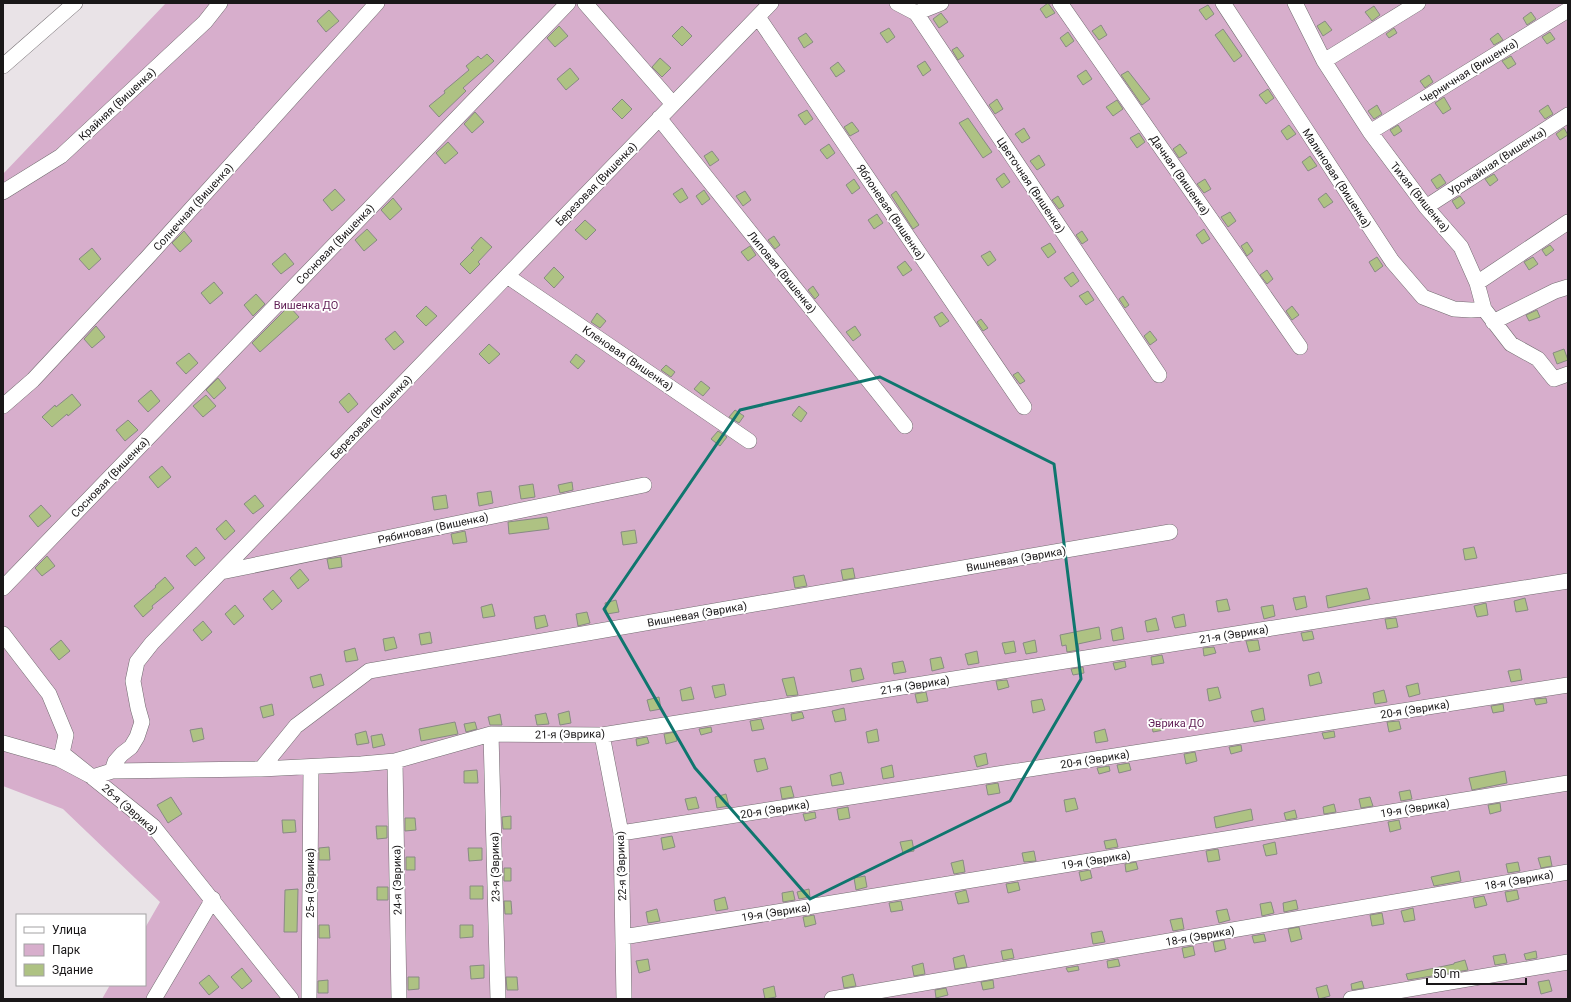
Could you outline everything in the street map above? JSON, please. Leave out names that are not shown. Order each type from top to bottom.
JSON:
[{"type":"lane","points":[[3,66],[75,3]]},
{"type":"lane","name":"Крайняя (Вишенка)","points":[[3,192],[61,156],[205,22],[220,3]]},
{"type":"lane","name":"Солнечная (Вишенка)","points":[[3,406],[33,380],[146,260],[377,3]]},
{"type":"lane","name":"Сосновая (Вишенка)","points":[[3,588],[568,3]]},
{"type":"lane","points":[[585,3],[673,104]]},
{"type":"lane","name":"Березовая (Вишенка)","points":[[112,771],[115,762],[131,747],[137,737],[142,722],[133,681],[137,662],[152,644],[771,3]]},
{"type":"lane","name":"Цветочная (Вишенка)","points":[[897,3],[916,13],[1159,375]]},
{"type":"lane","points":[[916,13],[940,3]]},
{"type":"lane","name":"Дачная (Вишенка)","points":[[1060,3],[1300,347]]},
{"type":"lane","name":"Малиновая (Вишенка)","points":[[1223,3],[1392,261],[1423,297],[1454,309],[1484,309]]},
{"type":"lane","name":"Тихая (Вишенка)","points":[[1295,3],[1324,61],[1370,132],[1426,207],[1461,247],[1477,283],[1484,309],[1493,322],[1511,344],[1538,359],[1554,379],[1568,374]]},
{"type":"lane","points":[[1324,61],[1418,3]]},
{"type":"lane","name":"Черничная (Вишенка)","points":[[1370,132],[1568,10]]},
{"type":"lane","name":"Яблоневая (Вишенка)","points":[[758,17],[1024,407]]},
{"type":"lane","name":"Урожайная (Вишенка)","points":[[1426,207],[1568,115]]},
{"type":"lane","name":"Липовая (Вишенка)","points":[[659,118],[905,426]]},
{"type":"lane","points":[[1477,283],[1568,222]]},
{"type":"lane","name":"Кленовая (Вишенка)","points":[[507,276],[749,441]]},
{"type":"lane","points":[[1493,322],[1555,291],[1568,287]]},
{"type":"lane","name":"Рябиновая (Вишенка)","points":[[221,572],[644,485]]},
{"type":"lane","name":"Вишневая (Эврика)","points":[[261,769],[296,726],[368,670],[1170,532]]},
{"type":"lane","name":"21-я (Эврика)","points":[[112,771],[311,768],[395,761],[491,734],[602,735],[1568,581]]},
{"type":"lane","name":"26-я (Эврика)","points":[[3,634],[49,694],[66,735],[62,753],[153,826],[291,999]]},
{"type":"lane","name":"20-я (Эврика)","points":[[621,833],[1568,684]]},
{"type":"lane","name":"23-я (Эврика)","points":[[491,734],[498,999]]},
{"type":"lane","name":"22-я (Эврика)","points":[[602,735],[621,833],[624,999]]},
{"type":"lane","points":[[3,742],[59,759],[93,777],[112,771]]},
{"type":"lane","name":"24-я (Эврика)","points":[[395,761],[399,999]]},
{"type":"lane","name":"25-я (Эврика)","points":[[309,999],[311,768]]},
{"type":"lane","name":"19-я (Эврика)","points":[[623,937],[1568,783]]},
{"type":"lane","name":"18-я (Эврика)","points":[[832,999],[1568,872]]},
{"type":"lane","points":[[154,999],[213,900]]},
{"type":"lane","points":[[1351,999],[1568,962]]},
{"type":"highlighted area","points":[[880,377],[1054,464],[1081,679],[1010,801],[810,899],[695,768],[604,609],[740,410]]},
{"type":"green space","points":[[166,3],[1568,3],[1568,999],[102,999],[109,986],[146,986],[146,926],[160,902],[63,809],[3,786],[3,174]]},
{"type":"building","points":[[1048,3],[1055,13],[1046,18],[1040,9]]},
{"type":"building","points":[[1208,5],[1214,14],[1206,20],[1199,10]]},
{"type":"building","points":[[1374,6],[1380,15],[1372,21],[1365,12]]},
{"type":"building","points":[[329,10],[339,21],[326,32],[317,21]]},
{"type":"building","points":[[1531,12],[1536,19],[1527,25],[1523,18]]},
{"type":"building","points":[[941,13],[948,22],[939,28],[933,19]]},
{"type":"building","points":[[1325,21],[1332,30],[1323,36],[1317,26]]},
{"type":"building","points":[[1101,25],[1107,35],[1099,40],[1092,31]]},
{"type":"building","points":[[559,26],[568,36],[555,47],[547,38]]},
{"type":"building","points":[[682,26],[692,36],[682,46],[672,36]]},
{"type":"building","points":[[889,28],[895,37],[887,43],[880,33]]},
{"type":"building","points":[[1394,28],[1397,33],[1389,38],[1386,34]]},
{"type":"building","points":[[1223,29],[1242,56],[1234,62],[1215,35]]},
{"type":"building","points":[[1068,32],[1074,41],[1066,47],[1060,38]]},
{"type":"building","points":[[1550,32],[1555,39],[1547,44],[1542,37]]},
{"type":"building","points":[[806,33],[813,42],[804,48],[798,38]]},
{"type":"building","points":[[1498,33],[1503,40],[1494,45],[1490,39]]},
{"type":"building","points":[[957,47],[964,56],[958,60],[952,50]]},
{"type":"building","points":[[487,54],[494,61],[463,88],[466,91],[439,117],[429,106],[469,70],[466,66],[478,56],[481,59]]},
{"type":"building","points":[[1511,56],[1516,64],[1508,69],[1502,61]]},
{"type":"building","points":[[660,58],[671,68],[662,77],[652,67]]},
{"type":"building","points":[[925,61],[931,70],[923,76],[917,66]]},
{"type":"building","points":[[838,62],[845,71],[836,77],[830,68]]},
{"type":"building","points":[[570,68],[579,79],[566,90],[557,79]]},
{"type":"building","points":[[1086,70],[1092,79],[1083,85],[1077,76]]},
{"type":"building","points":[[1128,71],[1150,99],[1142,105],[1121,75]]},
{"type":"building","points":[[1429,75],[1433,82],[1425,88],[1420,81]]},
{"type":"building","points":[[1268,89],[1274,98],[1266,104],[1259,95]]},
{"type":"building","points":[[1444,97],[1451,109],[1443,114],[1435,103]]},
{"type":"building","points":[[622,99],[632,109],[622,119],[612,109]]},
{"type":"building","points":[[997,99],[1003,109],[995,114],[989,105]]},
{"type":"building","points":[[1117,100],[1123,109],[1113,116],[1106,107]]},
{"type":"building","points":[[1377,105],[1382,114],[1374,119],[1368,111]]},
{"type":"building","points":[[1548,105],[1553,114],[1545,119],[1539,111]]},
{"type":"building","points":[[807,110],[813,119],[805,125],[798,115]]},
{"type":"building","points":[[475,112],[484,122],[472,133],[464,124]]},
{"type":"building","points":[[968,118],[992,152],[983,158],[959,123]]},
{"type":"building","points":[[852,122],[859,131],[850,136],[844,127]]},
{"type":"building","points":[[1289,125],[1296,134],[1287,140],[1281,131]]},
{"type":"building","points":[[1398,125],[1402,131],[1394,136],[1390,130]]},
{"type":"building","points":[[1024,128],[1030,138],[1022,143],[1015,134]]},
{"type":"building","points":[[1564,128],[1568,135],[1560,140],[1556,134]]},
{"type":"building","points":[[1139,133],[1145,142],[1137,148],[1130,138]]},
{"type":"building","points":[[448,142],[458,153],[445,164],[436,153]]},
{"type":"building","points":[[829,144],[835,153],[827,159],[820,150]]},
{"type":"building","points":[[1180,144],[1187,153],[1179,158],[1173,149]]},
{"type":"building","points":[[712,151],[719,160],[710,166],[704,156]]},
{"type":"building","points":[[1039,155],[1045,165],[1037,170],[1030,161]]},
{"type":"building","points":[[1310,156],[1317,166],[1308,171],[1302,162]]},
{"type":"building","points":[[1004,173],[1010,182],[1002,188],[996,179]]},
{"type":"building","points":[[1440,174],[1446,183],[1437,189],[1431,180]]},
{"type":"building","points":[[1494,174],[1498,180],[1490,186],[1485,179]]},
{"type":"building","points":[[854,179],[860,188],[852,194],[846,185]]},
{"type":"building","points":[[1205,179],[1211,189],[1204,193],[1197,184]]},
{"type":"building","points":[[682,188],[688,198],[680,203],[673,194]]},
{"type":"building","points":[[335,189],[345,200],[332,211],[323,200]]},
{"type":"building","points":[[704,190],[710,199],[702,205],[696,196]]},
{"type":"building","points":[[745,191],[751,200],[743,206],[736,196]]},
{"type":"building","points":[[896,191],[919,225],[913,229],[891,195]]},
{"type":"building","points":[[1326,193],[1333,202],[1324,208],[1318,199]]},
{"type":"building","points":[[1058,196],[1064,206],[1059,209],[1052,200]]},
{"type":"building","points":[[1460,196],[1465,203],[1457,209],[1452,201]]},
{"type":"building","points":[[393,198],[402,209],[390,220],[381,210]]},
{"type":"building","points":[[1230,212],[1236,221],[1228,227],[1221,217]]},
{"type":"building","points":[[877,214],[883,223],[874,229],[868,220]]},
{"type":"building","points":[[585,220],[596,230],[586,240],[575,230]]},
{"type":"building","points":[[367,229],[377,240],[364,251],[355,240]]},
{"type":"building","points":[[1204,229],[1210,239],[1202,244],[1196,235]]},
{"type":"building","points":[[184,231],[192,241],[180,252],[172,243]]},
{"type":"building","points":[[1082,231],[1088,240],[1082,244],[1076,235]]},
{"type":"building","points":[[774,236],[780,245],[775,249],[768,240]]},
{"type":"building","points":[[481,237],[492,247],[478,262],[480,264],[470,274],[460,264],[474,250],[471,248]]},
{"type":"building","points":[[1247,242],[1253,251],[1247,256],[1241,246]]},
{"type":"building","points":[[1050,243],[1056,252],[1048,258],[1041,248]]},
{"type":"building","points":[[1550,245],[1554,250],[1546,256],[1542,250]]},
{"type":"building","points":[[750,246],[756,255],[748,261],[741,252]]},
{"type":"building","points":[[92,248],[101,259],[89,270],[79,259]]},
{"type":"building","points":[[990,251],[996,260],[988,266],[981,256]]},
{"type":"building","points":[[285,253],[294,264],[281,274],[272,264]]},
{"type":"building","points":[[1377,257],[1383,266],[1375,272],[1369,262]]},
{"type":"building","points":[[1533,257],[1538,264],[1529,270],[1524,262]]},
{"type":"building","points":[[905,261],[912,270],[903,276],[897,267]]},
{"type":"building","points":[[554,267],[564,277],[554,288],[544,278]]},
{"type":"building","points":[[1267,270],[1273,279],[1267,284],[1260,275]]},
{"type":"building","points":[[1073,272],[1079,281],[1071,287],[1064,278]]},
{"type":"building","points":[[214,282],[223,293],[210,304],[201,293]]},
{"type":"building","points":[[813,286],[819,295],[815,299],[808,290]]},
{"type":"building","points":[[1088,291],[1094,300],[1086,305],[1079,296]]},
{"type":"building","points":[[256,294],[265,304],[253,316],[244,305]]},
{"type":"building","points":[[1123,296],[1129,305],[1125,308],[1119,299]]},
{"type":"building","points":[[289,306],[299,317],[260,352],[252,343]]},
{"type":"building","points":[[426,306],[437,316],[426,326],[416,316]]},
{"type":"building","points":[[1292,306],[1299,315],[1292,320],[1286,311]]},
{"type":"building","points":[[1537,310],[1540,317],[1529,321],[1526,315]]},
{"type":"building","points":[[942,312],[949,321],[940,327],[934,317]]},
{"type":"building","points":[[597,313],[606,321],[600,328],[591,322]]},
{"type":"building","points":[[981,319],[988,328],[983,331],[977,322]]},
{"type":"building","points":[[96,326],[105,337],[92,348],[84,339]]},
{"type":"building","points":[[855,326],[861,335],[853,341],[846,332]]},
{"type":"building","points":[[395,331],[404,342],[394,350],[385,339]]},
{"type":"building","points":[[1150,331],[1157,340],[1150,345],[1144,336]]},
{"type":"building","points":[[489,344],[500,354],[489,364],[479,354]]},
{"type":"building","points":[[1564,349],[1568,360],[1557,364],[1553,353]]},
{"type":"building","points":[[189,353],[198,363],[186,374],[176,363]]},
{"type":"building","points":[[576,354],[585,361],[578,369],[570,362]]},
{"type":"building","points":[[666,365],[675,372],[671,377],[661,370]]},
{"type":"building","points":[[1018,372],[1025,381],[1020,384],[1013,375]]},
{"type":"building","points":[[218,378],[226,388],[214,399],[206,390]]},
{"type":"building","points":[[701,381],[710,388],[703,396],[694,389]]},
{"type":"building","points":[[151,390],[160,401],[148,412],[138,401]]},
{"type":"building","points":[[349,393],[358,404],[348,413],[339,402]]},
{"type":"building","points":[[72,394],[81,405],[68,416],[67,414],[52,427],[42,417],[55,405],[56,407]]},
{"type":"building","points":[[206,395],[216,406],[203,417],[193,406]]},
{"type":"building","points":[[799,406],[807,413],[801,422],[792,415]]},
{"type":"building","points":[[735,410],[744,416],[739,423],[729,417]]},
{"type":"building","points":[[128,420],[138,430],[125,441],[116,430]]},
{"type":"building","points":[[718,431],[727,437],[720,446],[711,439]]},
{"type":"building","points":[[162,466],[171,477],[158,488],[149,477]]},
{"type":"building","points":[[572,482],[573,490],[560,493],[558,485]]},
{"type":"building","points":[[533,484],[535,497],[521,499],[519,486]]},
{"type":"building","points":[[491,491],[493,503],[479,506],[477,493]]},
{"type":"building","points":[[255,495],[264,506],[253,514],[244,504]]},
{"type":"building","points":[[446,495],[448,508],[434,510],[432,497]]},
{"type":"building","points":[[41,505],[51,516],[38,527],[29,516]]},
{"type":"building","points":[[547,517],[549,529],[509,534],[508,522]]},
{"type":"building","points":[[226,520],[235,531],[225,540],[216,529]]},
{"type":"building","points":[[635,530],[637,543],[623,545],[621,532]]},
{"type":"building","points":[[465,531],[467,542],[453,544],[451,534]]},
{"type":"building","points":[[196,547],[205,558],[195,566],[186,556]]},
{"type":"building","points":[[1474,547],[1477,558],[1465,560],[1463,549]]},
{"type":"building","points":[[47,556],[55,566],[42,576],[35,568]]},
{"type":"building","points":[[341,557],[342,567],[329,569],[327,559]]},
{"type":"building","points":[[853,568],[855,578],[843,580],[841,570]]},
{"type":"building","points":[[300,569],[309,580],[298,589],[290,578]]},
{"type":"building","points":[[804,575],[807,586],[795,588],[793,577]]},
{"type":"building","points":[[165,577],[174,588],[152,606],[153,608],[143,617],[134,606]]},
{"type":"building","points":[[1367,588],[1370,599],[1328,608],[1326,596]]},
{"type":"building","points":[[273,590],[282,601],[272,610],[263,599]]},
{"type":"building","points":[[1305,596],[1307,607],[1296,610],[1293,598]]},
{"type":"building","points":[[1525,598],[1528,610],[1516,612],[1514,601]]},
{"type":"building","points":[[1227,599],[1230,610],[1218,612],[1216,601]]},
{"type":"building","points":[[616,600],[619,612],[607,614],[605,603]]},
{"type":"building","points":[[1486,603],[1488,615],[1477,617],[1474,606]]},
{"type":"building","points":[[492,604],[495,616],[483,618],[481,607]]},
{"type":"building","points":[[235,605],[244,616],[234,625],[225,614]]},
{"type":"building","points":[[1273,605],[1275,616],[1264,619],[1261,607]]},
{"type":"building","points":[[587,612],[590,623],[578,626],[576,614]]},
{"type":"building","points":[[1184,614],[1186,626],[1175,628],[1172,617]]},
{"type":"building","points":[[545,615],[548,626],[536,629],[534,617]]},
{"type":"building","points":[[1156,618],[1159,630],[1147,632],[1145,621]]},
{"type":"building","points":[[1396,618],[1398,627],[1387,629],[1385,619]]},
{"type":"building","points":[[203,621],[212,632],[202,641],[193,630]]},
{"type":"building","points":[[1099,627],[1101,639],[1078,644],[1079,650],[1067,652],[1066,645],[1062,646],[1060,635]]},
{"type":"building","points":[[1122,627],[1124,639],[1113,641],[1111,630]]},
{"type":"building","points":[[1312,631],[1314,639],[1303,641],[1301,633]]},
{"type":"building","points":[[430,632],[432,643],[421,645],[419,634]]},
{"type":"building","points":[[394,637],[397,648],[385,651],[383,639]]},
{"type":"building","points":[[61,640],[70,651],[59,660],[50,649]]},
{"type":"building","points":[[1035,640],[1037,652],[1026,654],[1023,643]]},
{"type":"building","points":[[1258,640],[1260,650],[1249,652],[1246,641]]},
{"type":"building","points":[[1014,641],[1016,652],[1005,654],[1002,643]]},
{"type":"building","points":[[1214,647],[1216,653],[1204,656],[1203,648]]},
{"type":"building","points":[[355,648],[358,660],[346,662],[344,651]]},
{"type":"building","points":[[977,651],[979,663],[968,665],[965,654]]},
{"type":"building","points":[[1162,655],[1164,663],[1152,665],[1151,657]]},
{"type":"building","points":[[941,657],[944,668],[932,671],[930,659]]},
{"type":"building","points":[[903,661],[906,672],[894,674],[892,663]]},
{"type":"building","points":[[1125,661],[1126,667],[1115,670],[1113,663]]},
{"type":"building","points":[[1083,667],[1084,673],[1073,675],[1071,669]]},
{"type":"building","points":[[861,668],[864,679],[852,682],[850,670]]},
{"type":"building","points":[[1520,669],[1522,680],[1511,682],[1508,671]]},
{"type":"building","points":[[1319,672],[1322,683],[1310,686],[1308,675]]},
{"type":"building","points":[[321,674],[324,685],[313,688],[310,677]]},
{"type":"building","points":[[794,677],[798,695],[787,696],[782,679]]},
{"type":"building","points":[[1007,680],[1009,687],[998,690],[996,681]]},
{"type":"building","points":[[1418,683],[1420,694],[1409,697],[1406,686]]},
{"type":"building","points":[[724,684],[726,695],[715,698],[712,686]]},
{"type":"building","points":[[691,687],[694,699],[682,701],[680,690]]},
{"type":"building","points":[[1218,687],[1221,698],[1209,701],[1207,689]]},
{"type":"building","points":[[1384,690],[1387,702],[1375,704],[1373,693]]},
{"type":"building","points":[[926,692],[928,701],[917,703],[915,694]]},
{"type":"building","points":[[659,697],[661,709],[650,711],[647,700]]},
{"type":"building","points":[[1546,698],[1547,703],[1536,705],[1534,699]]},
{"type":"building","points":[[1042,699],[1045,710],[1033,713],[1031,701]]},
{"type":"building","points":[[272,704],[274,715],[263,718],[260,707]]},
{"type":"building","points":[[1503,704],[1504,711],[1493,713],[1491,706]]},
{"type":"building","points":[[844,708],[846,720],[835,722],[832,711]]},
{"type":"building","points":[[1263,708],[1265,720],[1254,722],[1251,711]]},
{"type":"building","points":[[569,711],[571,723],[560,725],[558,714]]},
{"type":"building","points":[[802,712],[804,718],[792,721],[791,714]]},
{"type":"building","points":[[546,713],[549,724],[537,725],[535,715]]},
{"type":"building","points":[[500,714],[502,725],[490,725],[488,717]]},
{"type":"building","points":[[761,719],[764,729],[752,731],[750,721]]},
{"type":"building","points":[[1162,719],[1164,730],[1153,732],[1151,721]]},
{"type":"building","points":[[1399,721],[1401,729],[1389,732],[1387,722]]},
{"type":"building","points":[[455,722],[458,734],[421,741],[419,729]]},
{"type":"building","points":[[475,722],[477,729],[466,732],[464,724]]},
{"type":"building","points":[[711,727],[712,732],[701,735],[699,729]]},
{"type":"building","points":[[202,728],[204,739],[193,742],[190,730]]},
{"type":"building","points":[[877,729],[879,741],[868,743],[866,732]]},
{"type":"building","points":[[1105,729],[1108,741],[1096,743],[1094,732]]},
{"type":"building","points":[[366,731],[369,743],[357,745],[355,734]]},
{"type":"building","points":[[1334,731],[1335,737],[1324,739],[1322,733]]},
{"type":"building","points":[[675,732],[677,741],[666,744],[664,734]]},
{"type":"building","points":[[382,734],[385,745],[373,748],[371,736]]},
{"type":"building","points":[[647,737],[649,743],[637,746],[636,739]]},
{"type":"building","points":[[1241,745],[1242,751],[1231,754],[1229,747]]},
{"type":"building","points":[[1195,752],[1197,761],[1186,764],[1184,754]]},
{"type":"building","points":[[986,753],[988,764],[977,767],[974,756]]},
{"type":"building","points":[[765,758],[768,769],[757,772],[754,760]]},
{"type":"building","points":[[1129,763],[1131,770],[1119,773],[1117,765]]},
{"type":"building","points":[[892,765],[894,777],[883,779],[881,768]]},
{"type":"building","points":[[1109,766],[1110,771],[1099,774],[1097,768]]},
{"type":"building","points":[[477,770],[478,783],[464,783],[464,771]]},
{"type":"building","points":[[1505,771],[1507,783],[1472,790],[1469,778]]},
{"type":"building","points":[[841,772],[844,784],[832,786],[830,775]]},
{"type":"building","points":[[998,783],[1000,793],[988,795],[986,785]]},
{"type":"building","points":[[791,786],[794,797],[782,799],[780,788]]},
{"type":"building","points":[[1410,790],[1412,799],[1401,801],[1399,792]]},
{"type":"building","points":[[726,794],[729,806],[717,808],[715,797]]},
{"type":"building","points":[[171,797],[182,814],[168,823],[157,805]]},
{"type":"building","points":[[696,797],[699,808],[688,810],[685,799]]},
{"type":"building","points":[[1370,797],[1373,806],[1361,808],[1359,799]]},
{"type":"building","points":[[1075,798],[1078,809],[1066,812],[1064,800]]},
{"type":"building","points":[[1500,803],[1501,811],[1490,814],[1488,805]]},
{"type":"building","points":[[1334,804],[1336,812],[1324,814],[1323,807]]},
{"type":"building","points":[[848,807],[850,818],[839,820],[837,809]]},
{"type":"building","points":[[1251,809],[1253,820],[1216,828],[1214,817]]},
{"type":"building","points":[[1295,810],[1297,818],[1286,820],[1284,813]]},
{"type":"building","points":[[815,812],[816,818],[805,821],[803,814]]},
{"type":"building","points":[[511,816],[511,829],[503,829],[502,817]]},
{"type":"building","points":[[405,818],[415,818],[416,830],[405,831]]},
{"type":"building","points":[[282,820],[295,820],[296,832],[283,833]]},
{"type":"building","points":[[1399,820],[1401,829],[1390,832],[1388,822]]},
{"type":"building","points":[[376,826],[387,826],[387,838],[377,839]]},
{"type":"building","points":[[672,836],[675,847],[663,850],[661,838]]},
{"type":"building","points":[[1116,839],[1118,847],[1106,849],[1104,841]]},
{"type":"building","points":[[912,840],[914,851],[903,853],[900,842]]},
{"type":"building","points":[[1275,842],[1277,854],[1266,856],[1263,845]]},
{"type":"building","points":[[329,847],[330,860],[319,860],[319,848]]},
{"type":"building","points":[[468,848],[482,848],[482,860],[469,861]]},
{"type":"building","points":[[1218,849],[1220,860],[1208,862],[1206,851]]},
{"type":"building","points":[[1034,851],[1036,861],[1024,862],[1022,853]]},
{"type":"building","points":[[1550,856],[1552,866],[1541,868],[1538,858]]},
{"type":"building","points":[[406,857],[415,857],[415,870],[406,870]]},
{"type":"building","points":[[963,860],[965,872],[954,874],[951,863]]},
{"type":"building","points":[[1136,862],[1138,869],[1126,872],[1125,864]]},
{"type":"building","points":[[1518,862],[1520,871],[1508,873],[1506,864]]},
{"type":"building","points":[[504,868],[511,868],[511,881],[504,881]]},
{"type":"building","points":[[1090,870],[1092,878],[1081,881],[1079,872]]},
{"type":"building","points":[[1459,871],[1461,881],[1434,886],[1431,877]]},
{"type":"building","points":[[865,876],[867,887],[856,890],[854,878]]},
{"type":"building","points":[[1018,882],[1020,890],[1008,893],[1006,884]]},
{"type":"building","points":[[470,886],[483,886],[483,899],[470,899]]},
{"type":"building","points":[[377,887],[388,887],[388,900],[377,900]]},
{"type":"building","points":[[298,889],[297,932],[284,932],[285,890]]},
{"type":"building","points":[[809,889],[810,897],[799,899],[797,892]]},
{"type":"building","points":[[966,890],[969,902],[958,904],[955,893]]},
{"type":"building","points":[[1517,890],[1519,899],[1507,902],[1505,892]]},
{"type":"building","points":[[793,891],[795,900],[783,902],[782,893]]},
{"type":"building","points":[[1484,896],[1487,905],[1475,908],[1473,898]]},
{"type":"building","points":[[725,897],[728,909],[716,911],[714,900]]},
{"type":"building","points":[[1296,900],[1298,909],[1284,912],[1283,903]]},
{"type":"building","points":[[504,901],[511,901],[512,914],[505,914]]},
{"type":"building","points":[[901,901],[903,910],[891,912],[889,903]]},
{"type":"building","points":[[1271,902],[1274,913],[1262,916],[1260,904]]},
{"type":"building","points":[[1413,908],[1415,920],[1404,922],[1401,911]]},
{"type":"building","points":[[657,909],[660,921],[648,923],[646,912]]},
{"type":"building","points":[[1227,909],[1230,920],[1219,923],[1216,911]]},
{"type":"building","points":[[1382,913],[1384,924],[1372,926],[1370,915]]},
{"type":"building","points":[[814,915],[816,924],[805,927],[803,917]]},
{"type":"building","points":[[1182,918],[1184,929],[1173,931],[1170,920]]},
{"type":"building","points":[[319,925],[329,925],[330,938],[319,938]]},
{"type":"building","points":[[460,925],[473,925],[473,937],[460,938]]},
{"type":"building","points":[[1299,927],[1302,939],[1291,942],[1288,929]]},
{"type":"building","points":[[1102,931],[1105,942],[1093,944],[1091,933]]},
{"type":"building","points":[[1264,934],[1266,941],[1254,943],[1252,936]]},
{"type":"building","points":[[1224,940],[1226,949],[1215,952],[1213,942]]},
{"type":"building","points":[[1193,946],[1195,955],[1184,958],[1182,948]]},
{"type":"building","points":[[1012,949],[1014,958],[1003,960],[1001,951]]},
{"type":"building","points":[[1536,951],[1537,958],[1526,960],[1524,954]]},
{"type":"building","points":[[1505,954],[1507,963],[1495,965],[1493,956]]},
{"type":"building","points":[[964,955],[967,967],[955,969],[953,958]]},
{"type":"building","points":[[648,959],[650,970],[639,973],[636,961]]},
{"type":"building","points":[[1118,959],[1120,966],[1108,968],[1107,961]]},
{"type":"building","points":[[1465,960],[1468,970],[1408,980],[1406,974],[1454,964]]},
{"type":"building","points":[[923,963],[925,974],[914,976],[912,966]]},
{"type":"building","points":[[484,965],[484,978],[471,979],[470,966]]},
{"type":"building","points":[[1078,966],[1079,970],[1068,972],[1066,968]]},
{"type":"building","points":[[242,968],[252,981],[242,989],[231,977]]},
{"type":"building","points":[[853,974],[856,986],[844,988],[842,977]]},
{"type":"building","points":[[209,975],[219,987],[209,995],[199,983]]},
{"type":"building","points":[[408,977],[419,977],[419,989],[408,990]]},
{"type":"building","points":[[506,977],[517,977],[518,990],[507,990]]},
{"type":"building","points":[[328,980],[328,993],[318,993],[318,981]]},
{"type":"building","points":[[993,980],[994,988],[983,990],[981,982]]},
{"type":"building","points":[[1549,980],[1552,991],[1541,994],[1538,982]]},
{"type":"building","points":[[1362,981],[1364,988],[1352,990],[1351,984]]},
{"type":"building","points":[[1327,985],[1330,996],[1319,999],[1316,988]]},
{"type":"building","points":[[774,986],[776,997],[765,999],[763,989]]},
{"type":"building","points":[[946,988],[948,995],[936,998],[935,990]]},
{"type":"park label","name":"Вишенка ДО","points":[[306,305]]},
{"type":"park label","name":"Эврика ДО","points":[[1176,723]]}]
